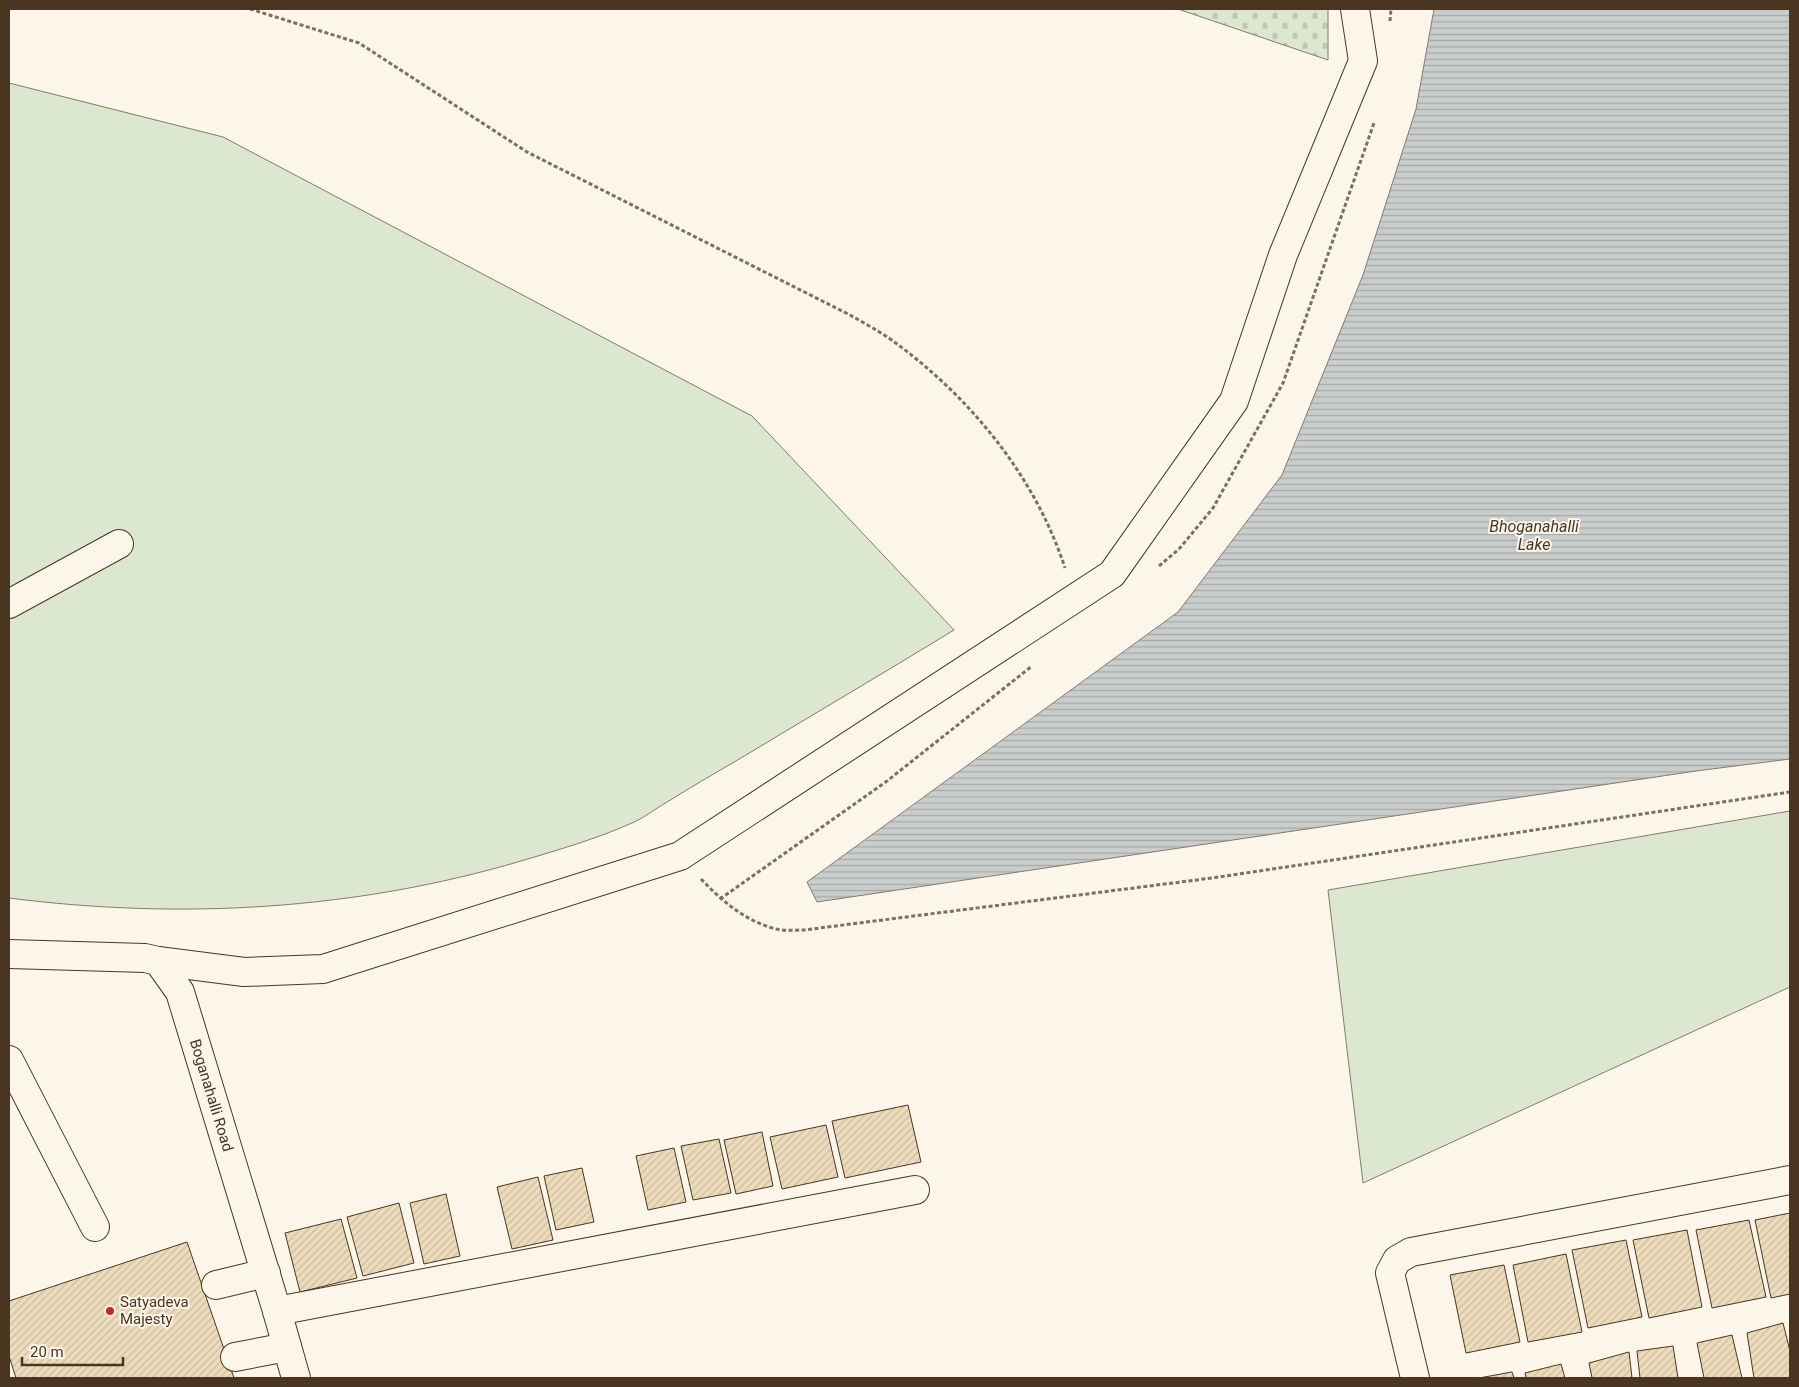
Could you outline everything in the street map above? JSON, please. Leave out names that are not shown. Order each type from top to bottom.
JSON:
[{"type":"street","points":[[9,954],[145,958],[158,962],[244,972],[323,969],[680,856],[1112,574],[1234,401],[1283,256],[1364,61],[1355,9]]},
{"type":"street","points":[[9,604],[119,544]]},
{"type":"street","name":"Boganahalli Road","points":[[158,962],[180,992],[296,1378]]},
{"type":"street","points":[[9,1060],[96,1227]]},
{"type":"street","points":[[1415,1378],[1390,1273],[1397,1260],[1411,1252],[1790,1180]]},
{"type":"street","points":[[277,1311],[915,1190]]},
{"type":"street","points":[[216,1285],[266,1273]]},
{"type":"street","points":[[235,1357],[287,1347]]},
{"type":"path","points":[[250,9],[359,43],[527,152],[850,315],[892,340],[930,370],[965,403],[1012,461],[1043,515],[1062,556],[1076,599]]},
{"type":"path","points":[[680,856],[720,899],[752,921],[777,929],[804,930],[1212,878],[1790,792]]},
{"type":"green space","points":[[1178,9],[1328,9],[1328,60]]},
{"type":"green space","points":[[9,83],[223,137],[752,416],[954,630],[636,821],[591,839],[521,861],[458,878],[395,891],[267,906],[203,909],[138,908],[74,905],[9,898]]},
{"type":"green space","points":[[1790,811],[1790,987],[1363,1183],[1328,890]]},
{"type":"water","name":"Bhoganahalli Lake","points":[[1434,9],[1790,9],[1790,759],[1696,771],[817,902],[807,882],[1178,612],[1282,475],[1363,275],[1416,109]]},
{"type":"building","points":[[908,1105],[921,1162],[845,1178],[832,1121]]},
{"type":"building","points":[[826,1125],[838,1177],[782,1189],[770,1137]]},
{"type":"building","points":[[762,1132],[773,1186],[736,1194],[724,1140]]},
{"type":"building","points":[[719,1139],[731,1193],[693,1200],[681,1146]]},
{"type":"building","points":[[674,1148],[686,1202],[648,1210],[636,1156]]},
{"type":"building","points":[[582,1168],[594,1222],[556,1230],[544,1176]]},
{"type":"building","points":[[538,1177],[553,1240],[512,1249],[497,1187]]},
{"type":"building","points":[[446,1194],[460,1256],[424,1264],[410,1203]]},
{"type":"building","points":[[399,1203],[414,1263],[363,1276],[347,1217]]},
{"type":"building","points":[[1790,1213],[1790,1294],[1771,1298],[1755,1220]]},
{"type":"building","points":[[341,1219],[357,1278],[300,1292],[285,1233]]},
{"type":"building","points":[[1749,1220],[1766,1297],[1712,1308],[1696,1230]]},
{"type":"building","points":[[1687,1230],[1702,1307],[1649,1318],[1633,1240]]},
{"type":"building","points":[[1626,1240],[1642,1317],[1588,1328],[1572,1250]]},
{"type":"building","name":"Satyadeva Majesty","points":[[187,1242],[234,1378],[16,1378],[9,1356],[9,1301]]},
{"type":"building","points":[[1566,1254],[1582,1332],[1528,1342],[1513,1265]]},
{"type":"building","points":[[1504,1265],[1520,1342],[1466,1353],[1450,1275]]},
{"type":"building","points":[[1783,1323],[1790,1351],[1790,1378],[1754,1378],[1747,1333]]},
{"type":"building","points":[[1732,1335],[1742,1378],[1704,1378],[1697,1343]]},
{"type":"building","points":[[1673,1346],[1678,1378],[1640,1378],[1637,1351]]},
{"type":"building","points":[[1629,1352],[1632,1378],[1592,1378],[1589,1363]]},
{"type":"building","points":[[1561,1364],[1565,1378],[1526,1378],[1525,1373]]},
{"type":"building","points":[[1512,1372],[1514,1378],[1479,1378]]},
{"type":"place","name":"Satyadeva Majesty","points":[[110,1311]]}]
